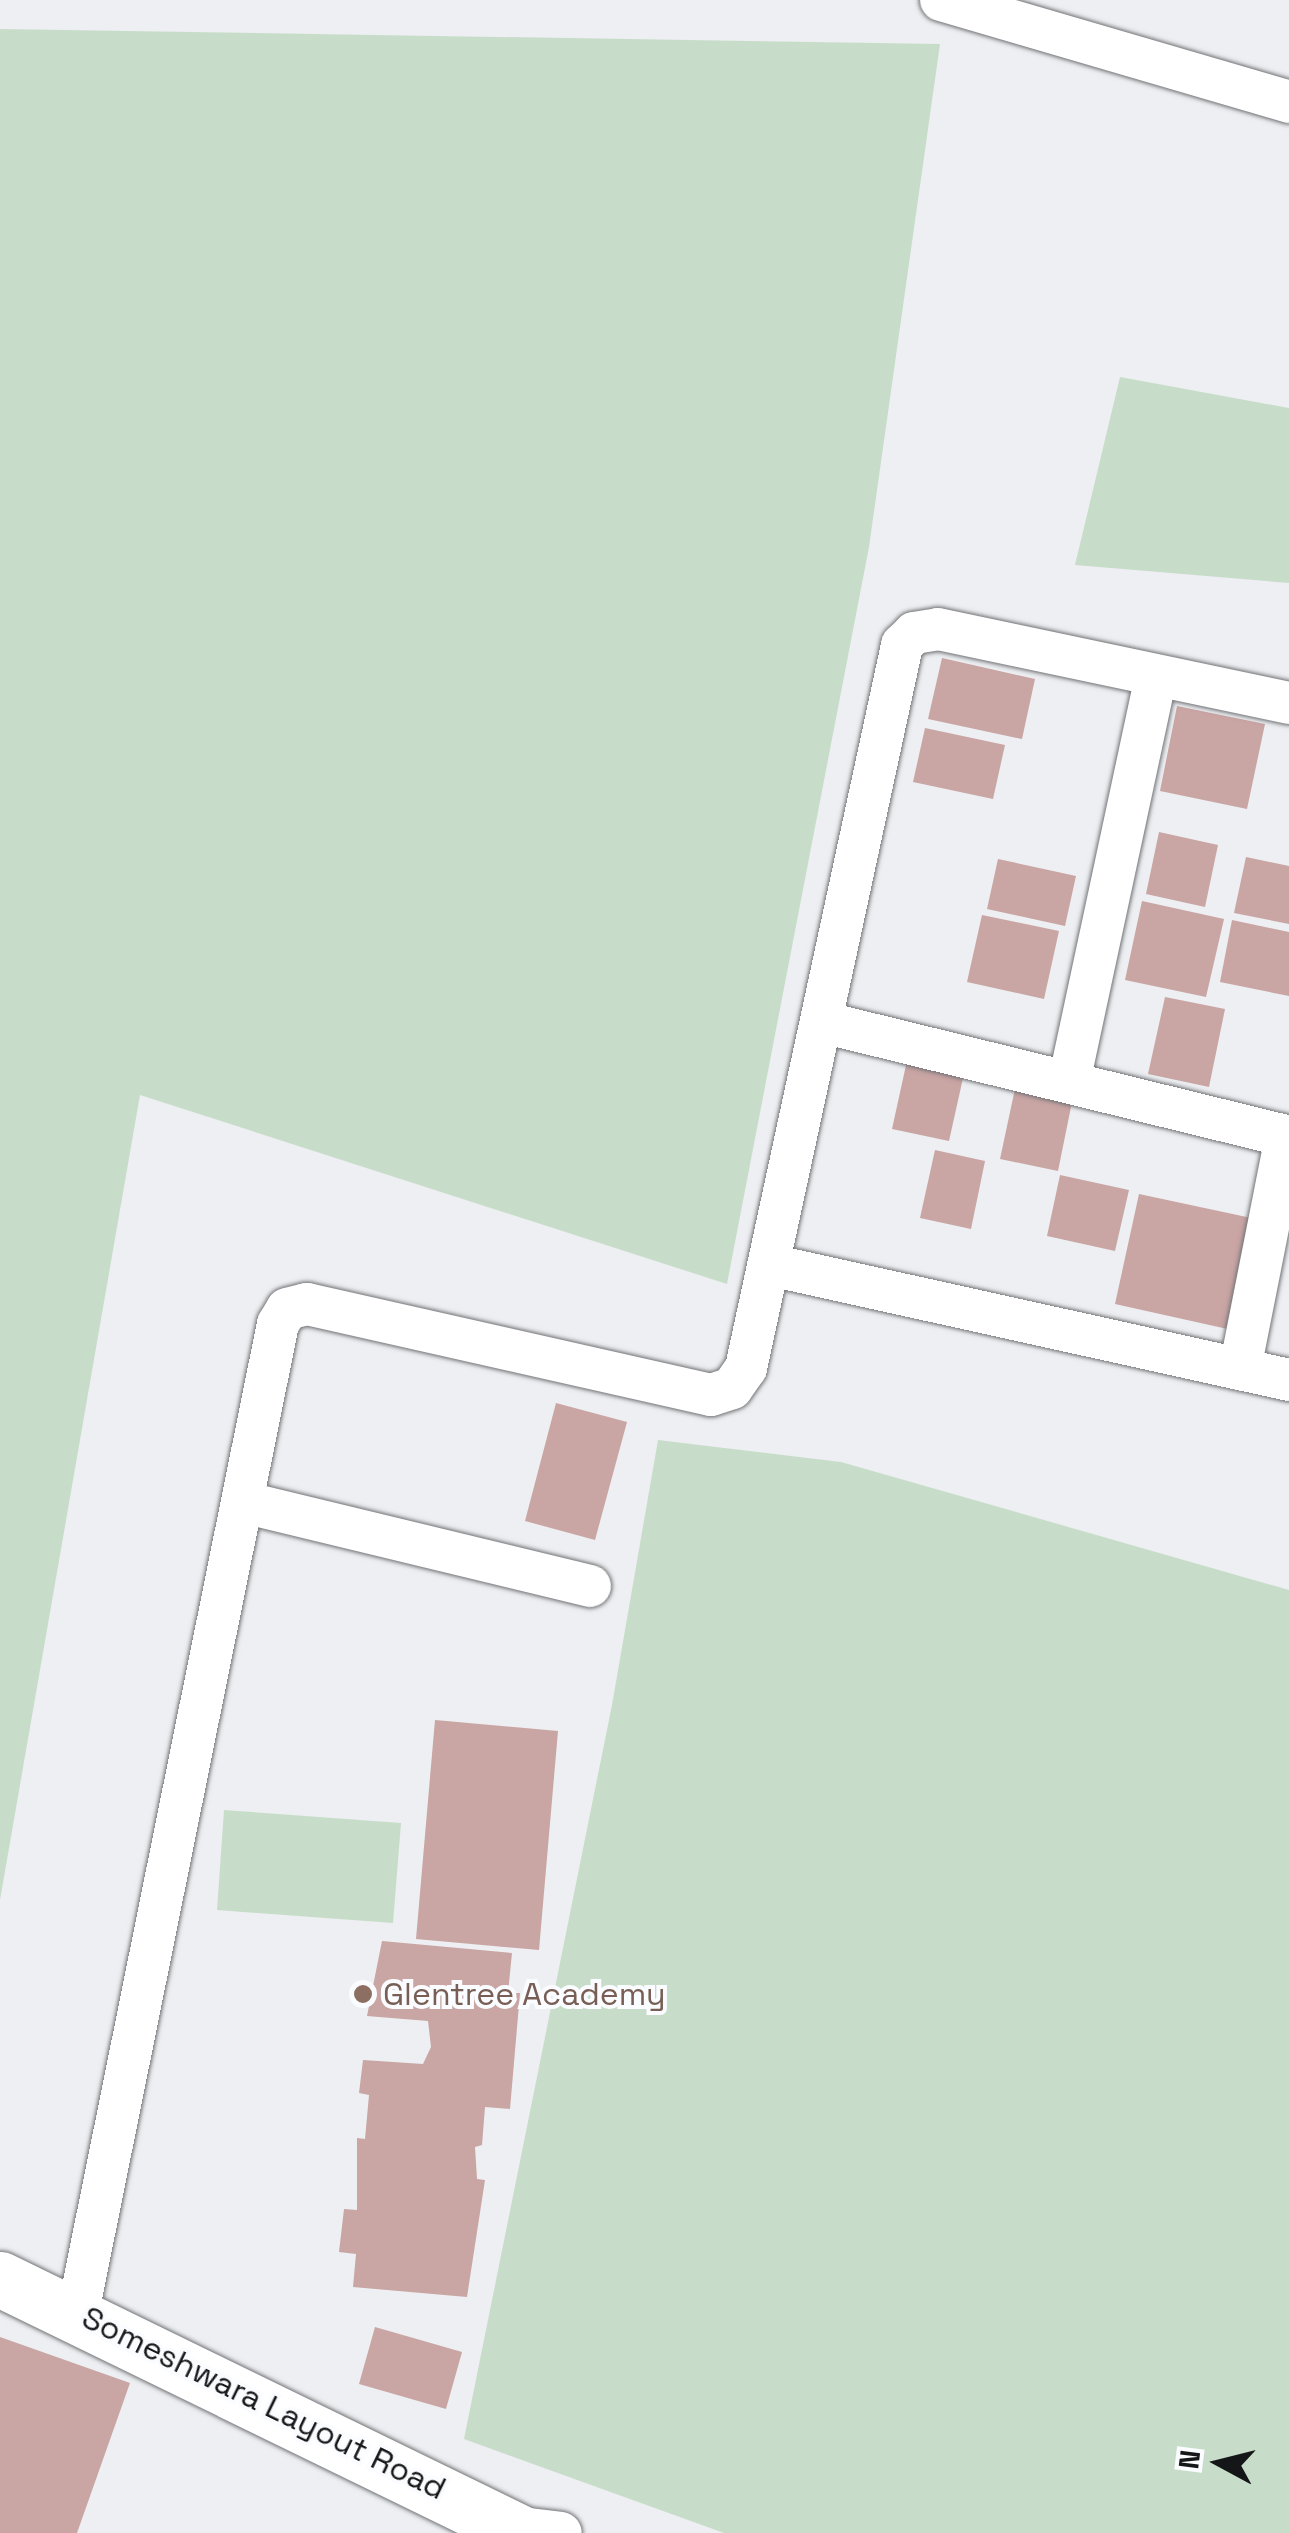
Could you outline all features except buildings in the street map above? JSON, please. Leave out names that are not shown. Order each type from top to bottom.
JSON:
[{"type":"street","points":[[942,0],[1289,102]]},
{"type":"street","points":[[78,2312],[278,1324],[287,1309],[307,1304],[711,1395],[732,1388],[746,1368],[770,1265],[902,645],[914,633],[938,629],[1289,702]]},
{"type":"street","points":[[1069,1082],[1156,676]]},
{"type":"street","points":[[822,1022],[1288,1136],[1240,1369]]},
{"type":"street","points":[[770,1265],[1289,1380]]},
{"type":"street","points":[[243,1502],[590,1586]]},
{"type":"street","name":"Someshwara Layout Road","points":[[0,2279],[78,2312],[534,2531]]},
{"type":"green space","points":[[0,29],[940,44],[869,547],[727,1284],[140,1095],[0,1900]]},
{"type":"green space","points":[[1120,377],[1289,408],[1289,583],[1075,565]]},
{"type":"green space","points":[[658,1440],[841,1462],[1289,1590],[1289,2533],[724,2533],[464,2439],[612,1705]]},
{"type":"green space","points":[[224,1810],[401,1823],[393,1923],[217,1910]]},
{"type":"place","name":"Glentree Academy","points":[[363,1994]]}]
